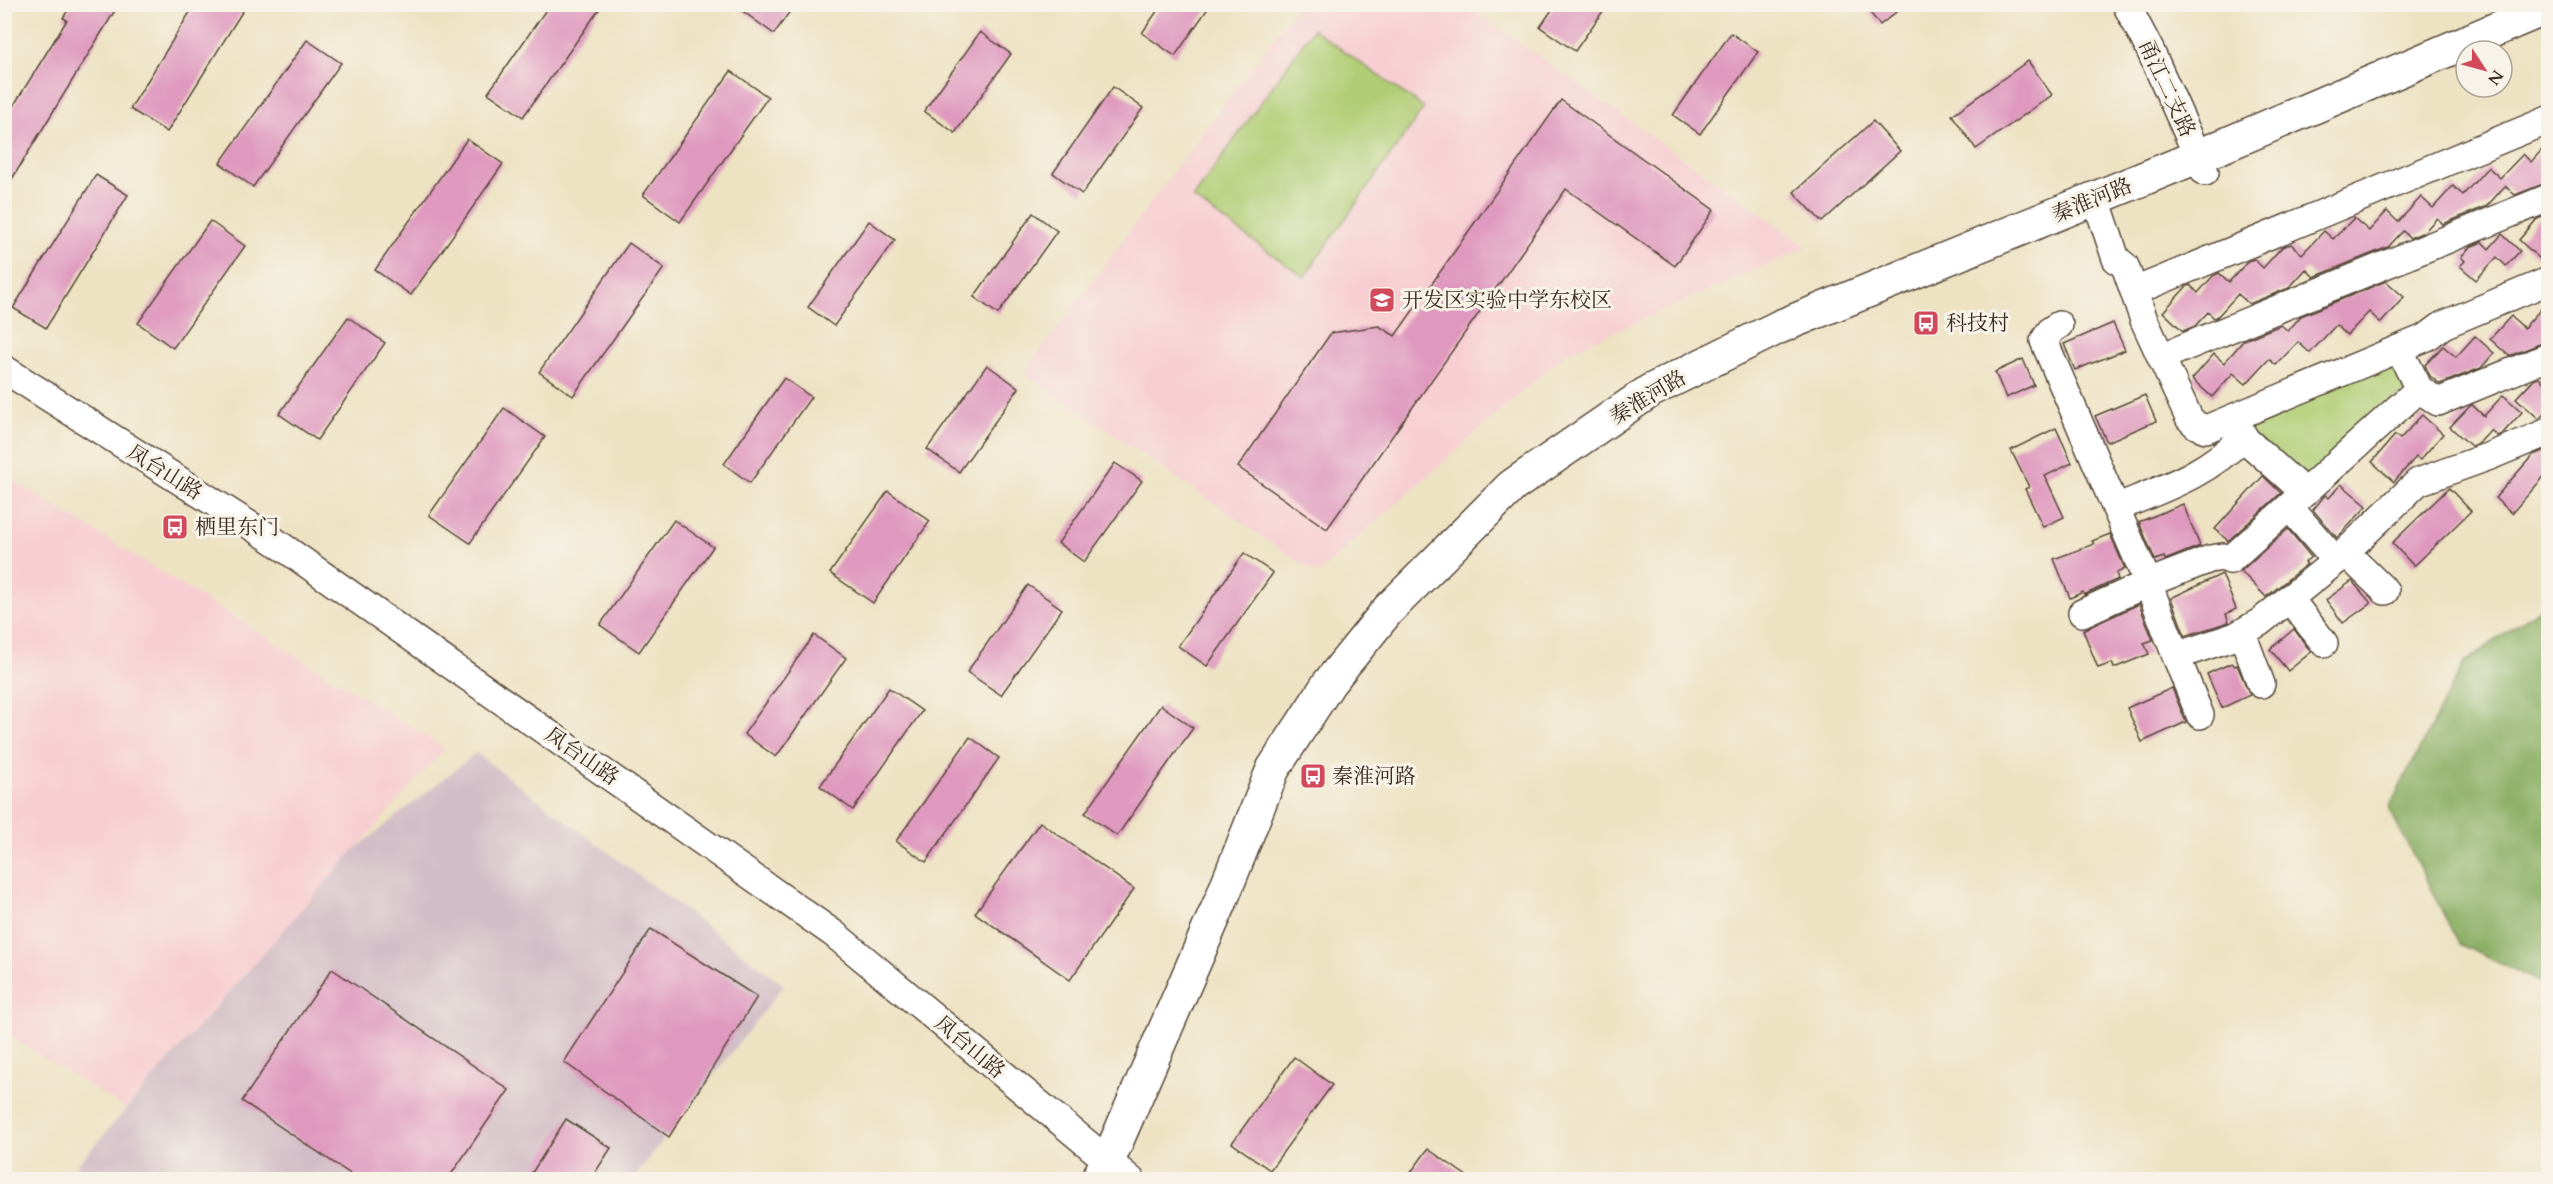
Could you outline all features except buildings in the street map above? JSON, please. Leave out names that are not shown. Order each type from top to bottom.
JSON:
[{"type":"main road","name":"秦淮河路","points":[[1112,1175],[1240,903],[1291,772],[1345,690],[1402,619],[1523,498],[1657,406],[1763,354],[2101,214],[2202,164],[2548,7]]},
{"type":"main road","points":[[2514,40],[2548,25]]},
{"type":"main road","name":"秦淮河路","points":[[1112,1175],[1273,769],[1329,683],[1388,610],[1512,486],[1650,391],[1779,327],[2454,65]]},
{"type":"street","name":"甬江二支路","points":[[2126,4],[2150,50],[2202,164]]},
{"type":"street","points":[[2135,291],[2548,120]]},
{"type":"street","points":[[2161,357],[2548,198]]},
{"type":"street","points":[[2101,214],[2116,259],[2126,266],[2144,320],[2189,418],[2196,425],[2206,429],[2239,428],[2427,337],[2443,325],[2548,281]]},
{"type":"street","points":[[2059,325],[2044,341],[2148,583],[2200,715]]},
{"type":"street","points":[[2399,349],[2412,379],[2429,396]]},
{"type":"street","points":[[2082,613],[2148,583],[2210,559],[2223,556],[2230,560],[2297,500],[2429,396],[2548,357]]},
{"type":"street","name":"凤台山路","points":[[4,369],[270,538],[834,934],[1112,1175]]},
{"type":"street","name":"凤台山路","points":[[4,391],[261,551],[815,940],[1112,1175]]},
{"type":"street","points":[[2116,508],[2200,472],[2226,455],[2239,428]]},
{"type":"street","points":[[2239,428],[2341,557],[2385,591]]},
{"type":"street","points":[[2176,656],[2242,633],[2341,557],[2418,482],[2548,432]]},
{"type":"street","points":[[2289,598],[2325,643]]},
{"type":"street","points":[[2242,633],[2261,684]]},
{"type":"shaded area","name":"开发区实验中学东校区","points":[[1298,5],[1466,5],[1808,247],[1566,353],[1317,574],[1024,373]]},
{"type":"shaded area","points":[[4,475],[445,748],[126,1109],[5,1033]]},
{"type":"shaded area","points":[[476,753],[784,985],[633,1179],[64,1180],[354,850]]},
{"type":"green space","points":[[1313,29],[1424,108],[1304,277],[1193,198]]},
{"type":"green space","points":[[2392,362],[2403,381],[2403,392],[2310,479],[2250,435],[2248,419]]},
{"type":"green space","points":[[2548,603],[2548,986],[2459,944],[2389,808],[2464,663]]},
{"type":"place","name":"开发区实验中学东校区","points":[[1382,300]]},
{"type":"place","name":"科技村","points":[[1926,323]]},
{"type":"place","name":"栖里东门","points":[[175,527]]},
{"type":"place","name":"秦淮河路","points":[[1313,776]]}]
